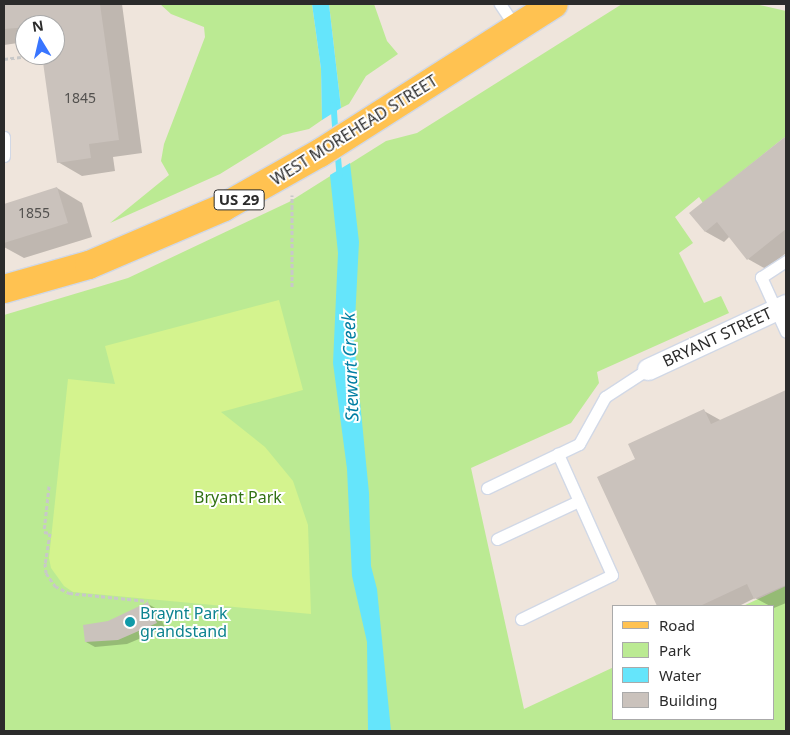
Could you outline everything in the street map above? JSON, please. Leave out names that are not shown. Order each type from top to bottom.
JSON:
[{"type":"main road","name":"WEST MOREHEAD STREET","points":[[4,289],[89,265],[149,242],[224,207],[320,153],[350,132],[554,4]]},
{"type":"street","name":"BRYANT STREET","points":[[648,369],[781,307]]},
{"type":"lane","points":[[500,4],[516,28]]},
{"type":"lane","points":[[4,137],[6,155],[4,156]]},
{"type":"lane","points":[[786,261],[761,277],[781,307],[786,332]]},
{"type":"lane","points":[[487,488],[579,444],[605,396],[648,369]]},
{"type":"lane","points":[[521,619],[612,575],[558,454]]},
{"type":"lane","points":[[497,538],[579,501]]},
{"type":"path","points":[[288,172],[292,194],[292,287]]},
{"type":"path","points":[[49,486],[44,532],[50,533],[45,563],[46,573],[54,586],[69,593],[148,601]]},
{"type":"green space","points":[[160,4],[312,4],[321,69],[322,120],[309,129],[283,135],[220,174],[110,223],[169,175],[161,161],[164,144],[205,37],[204,27],[171,14]]},
{"type":"green space","points":[[329,4],[374,4],[387,41],[398,54],[366,76],[349,104],[341,108]]},
{"type":"green space","name":"Bryant Park","points":[[622,4],[755,4],[786,11],[786,136],[703,203],[699,197],[675,217],[693,243],[679,253],[704,303],[721,296],[729,313],[597,372],[599,383],[571,423],[471,468],[524,709],[612,668],[612,720],[775,720],[775,605],[745,605],[786,586],[786,731],[4,731],[4,315],[128,278],[289,202],[386,141],[417,133]]},
{"type":"green space","points":[[279,300],[303,390],[221,412],[265,447],[293,481],[308,525],[311,614],[73,592],[64,586],[51,568],[49,558],[68,379],[115,384],[105,346]]},
{"type":"water","points":[[312,4],[329,4],[341,108],[322,120],[321,69]]},
{"type":"water","points":[[350,163],[359,242],[354,340],[369,493],[371,566],[377,589],[391,731],[368,731],[367,642],[352,576],[347,469],[333,363],[338,253],[330,175]]},
{"type":"building","points":[[4,4],[100,4],[119,140],[89,144],[91,158],[57,163],[43,65],[65,65],[65,15],[15,15],[15,28],[4,29]]},
{"type":"building","points":[[786,136],[786,229],[747,260],[717,222],[705,232],[689,213]]},
{"type":"building","points":[[57,187],[68,223],[4,243],[4,204]]},
{"type":"building","points":[[786,390],[786,585],[754,599],[747,584],[702,605],[657,605],[597,477],[635,459],[628,444],[704,409],[711,424]]},
{"type":"building","name":"Braynt Park grandstand","points":[[148,602],[157,623],[118,640],[85,642],[83,625],[108,621]]},
{"type":"waterway","name":"Stewart Creek","points":[[334,105],[336,133]]},
{"type":"waterway","name":"Stewart Creek","points":[[338,152],[340,175]]},
{"type":"place","name":"Braynt Park grandstand","points":[[130,622]]}]
